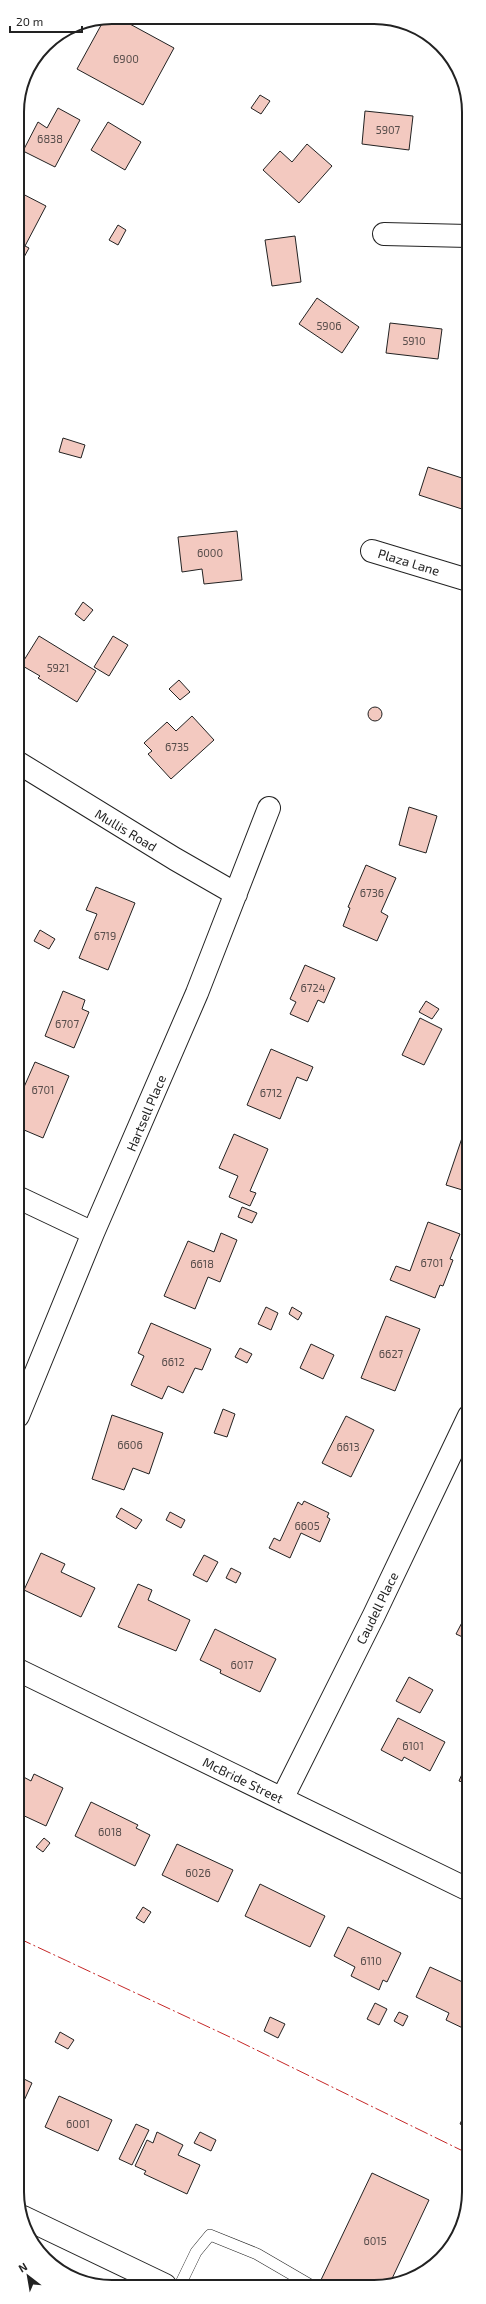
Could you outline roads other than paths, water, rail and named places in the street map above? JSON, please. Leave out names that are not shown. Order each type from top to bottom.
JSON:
[{"type":"street","points":[[384,234],[462,236]]},
{"type":"street","name":"Plaza Lane","points":[[372,551],[462,578]]},
{"type":"street","name":"Mullis Road","points":[[24,766],[162,851],[236,894]]},
{"type":"street","name":"Hartsell Place","points":[[24,1401],[93,1233],[197,993],[269,808]]},
{"type":"street","points":[[24,1200],[93,1233]]},
{"type":"street","name":"Caudell Place","points":[[282,1799],[374,1615],[462,1431]]},
{"type":"street","name":"McBride Street","points":[[24,1673],[462,1887]]},
{"type":"street","points":[[28,2219],[155,2280]]},
{"type":"lane","points":[[183,2280],[196,2252],[210,2235],[257,2254],[302,2280]]}]
